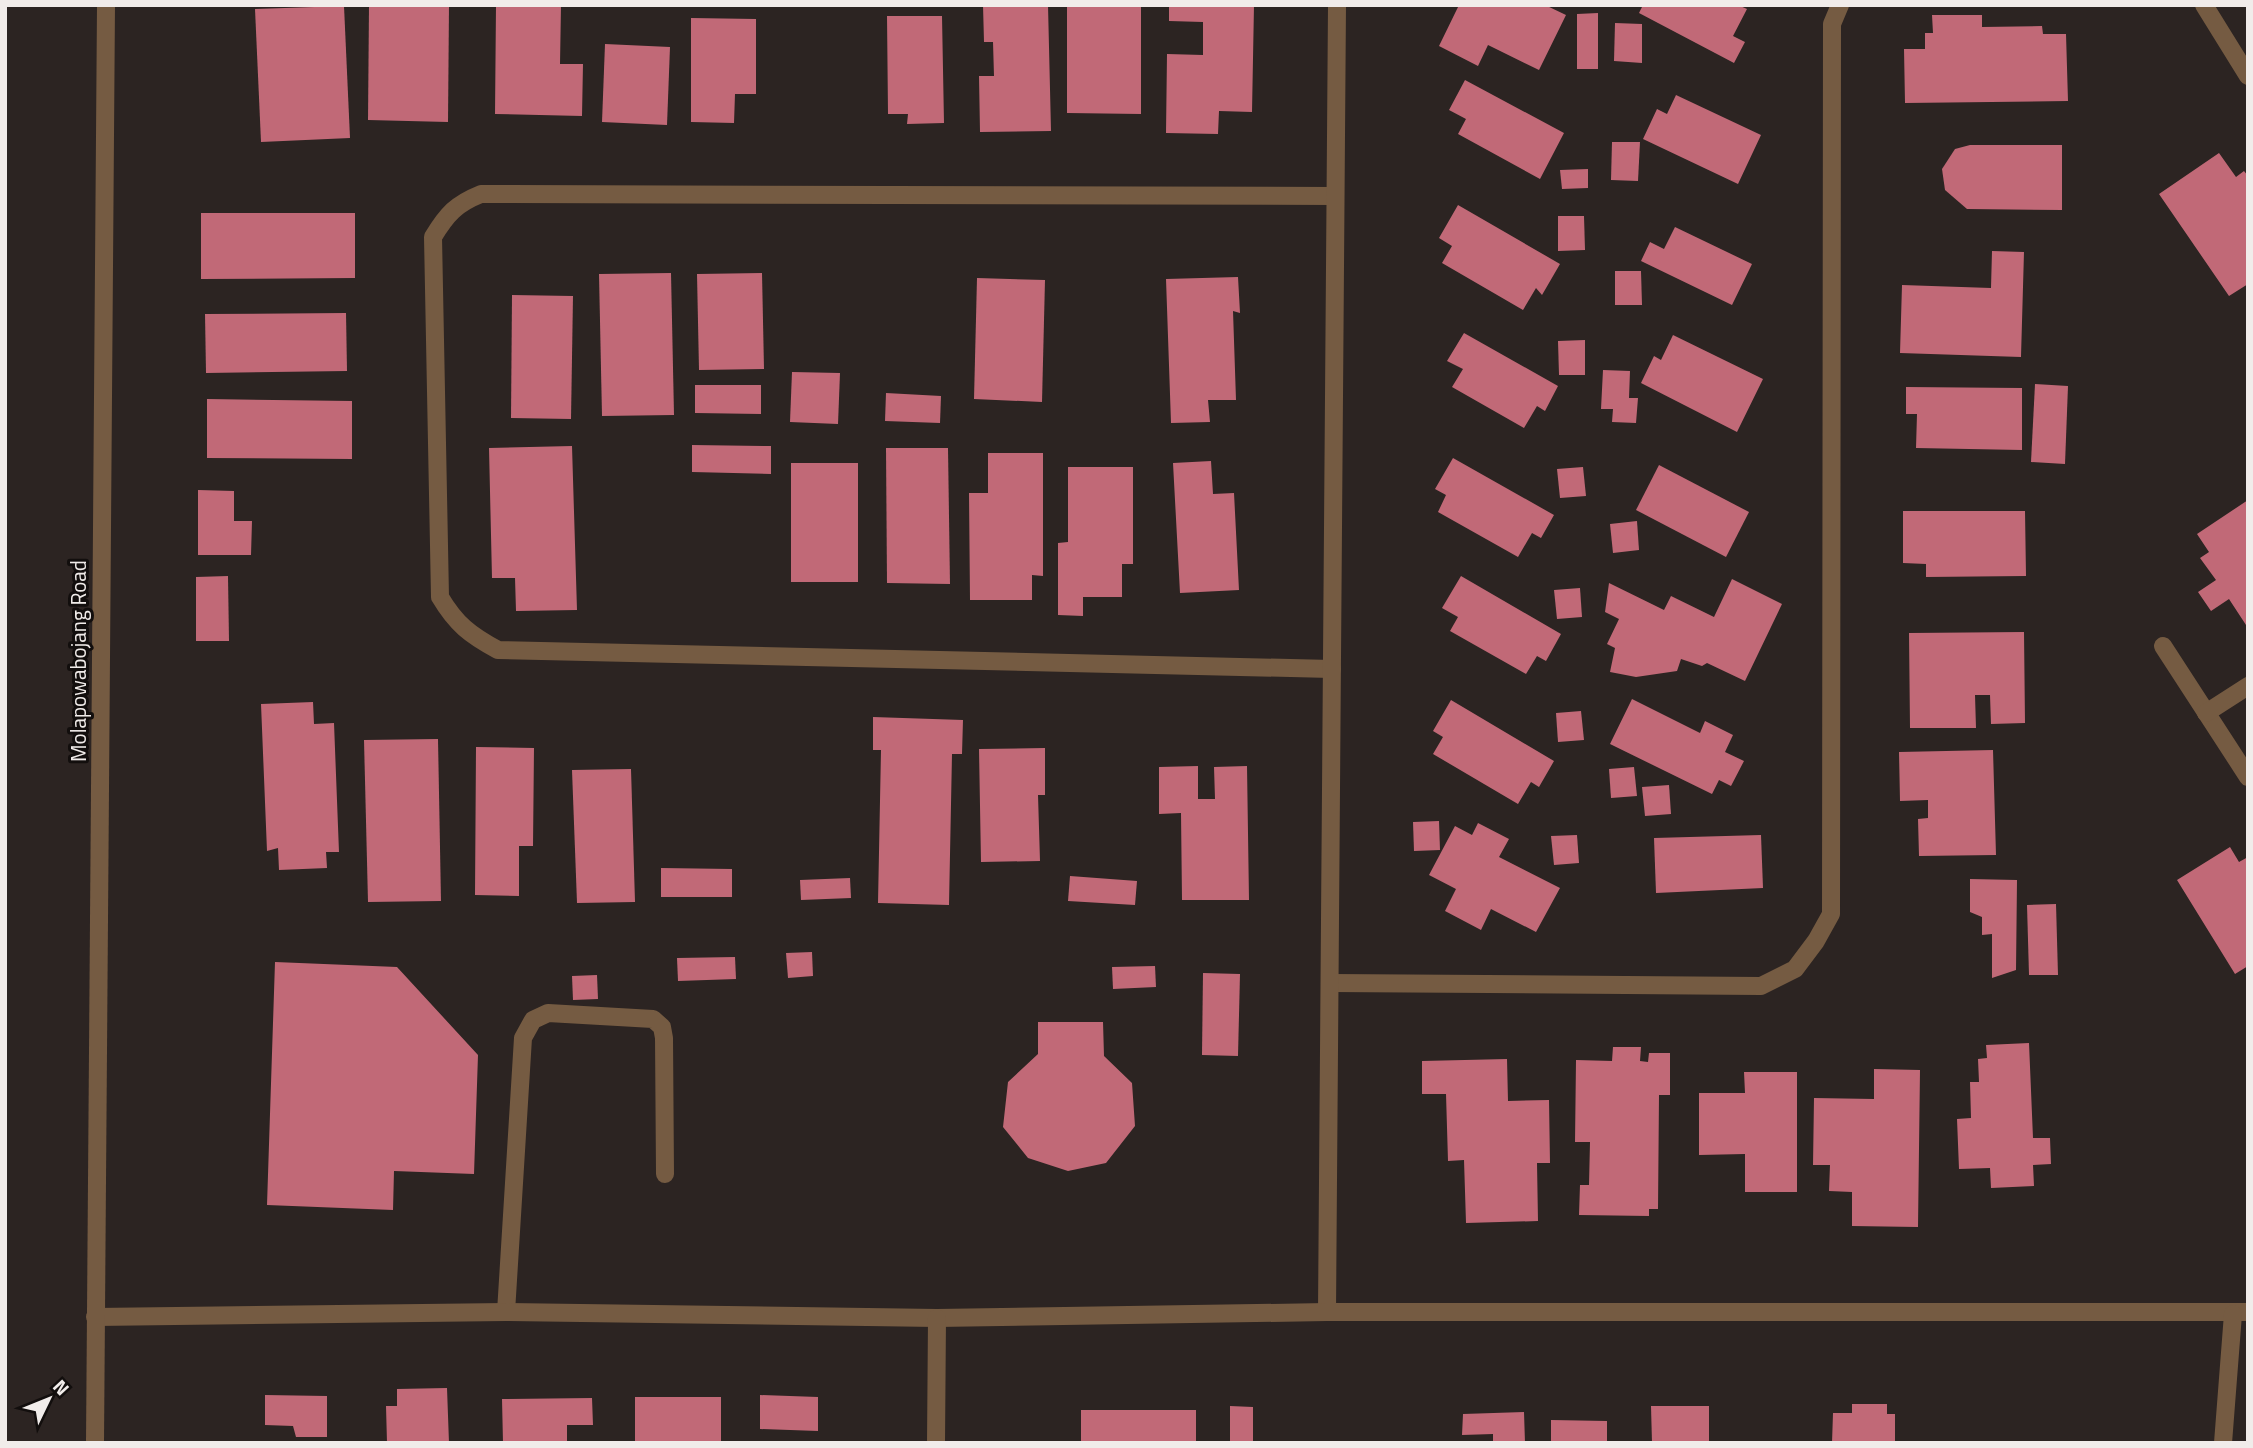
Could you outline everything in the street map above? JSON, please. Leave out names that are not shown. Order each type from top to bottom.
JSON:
[{"type":"street","name":"Molapowabojang Road","points":[[95,1443],[106,5]]},
{"type":"street","points":[[1327,1312],[1337,5]]},
{"type":"street","points":[[1330,983],[1760,986],[1795,969],[1816,941],[1831,914],[1832,24],[1839,5]]},
{"type":"street","points":[[2204,5],[2248,76]]},
{"type":"street","points":[[1332,669],[498,650],[474,637],[452,617],[440,597],[433,237],[447,214],[464,201],[481,194],[1335,196]]},
{"type":"street","points":[[2163,646],[2248,777]]},
{"type":"street","points":[[2206,713],[2248,686]]},
{"type":"street","points":[[506,1312],[523,1038],[533,1020],[548,1013],[587,1015],[653,1019],[662,1027],[665,1174]]},
{"type":"street","points":[[95,1317],[506,1312],[937,1318],[1327,1312],[2241,1313],[2223,1443]]},
{"type":"street","points":[[936,1443],[937,1318]]},
{"type":"building","points":[[369,5],[449,5],[448,122],[368,120]]},
{"type":"building","points":[[496,5],[561,5],[560,64],[583,64],[582,116],[495,114]]},
{"type":"building","points":[[983,5],[1048,5],[1051,131],[980,132],[979,76],[994,76],[993,42],[984,42]]},
{"type":"building","points":[[1067,5],[1141,5],[1141,114],[1067,113]]},
{"type":"building","points":[[1169,5],[1254,5],[1252,112],[1219,111],[1218,134],[1166,133],[1167,54],[1203,55],[1203,22],[1169,21]]},
{"type":"building","points":[[1459,5],[1545,5],[1566,15],[1539,70],[1488,45],[1478,66],[1439,46]]},
{"type":"building","points":[[1643,5],[1738,5],[1747,9],[1733,36],[1745,42],[1734,63],[1639,13]]},
{"type":"building","points":[[344,6],[350,138],[261,142],[255,9]]},
{"type":"building","points":[[1598,13],[1598,69],[1577,69],[1577,14]]},
{"type":"building","points":[[1932,15],[1982,15],[1982,27],[2042,26],[2043,34],[2066,34],[2068,101],[1905,103],[1904,49],[1925,49],[1925,33],[1933,33]]},
{"type":"building","points":[[887,16],[942,16],[944,123],[907,124],[908,114],[888,114]]},
{"type":"building","points":[[691,18],[756,19],[756,94],[735,94],[734,123],[691,122]]},
{"type":"building","points":[[1615,23],[1642,24],[1642,63],[1614,61]]},
{"type":"building","points":[[605,44],[670,47],[667,125],[602,122]]},
{"type":"building","points":[[1465,80],[1564,133],[1540,179],[1458,134],[1466,119],[1449,110]]},
{"type":"building","points":[[1676,95],[1761,135],[1738,184],[1643,139],[1657,109],[1667,114]]},
{"type":"building","points":[[1612,142],[1640,142],[1638,181],[1611,180]]},
{"type":"building","points":[[1970,145],[2062,145],[2062,210],[1967,209],[1945,190],[1942,169],[1955,149]]},
{"type":"building","points":[[2219,153],[2236,177],[2244,171],[2248,176],[2248,284],[2229,296],[2159,194]]},
{"type":"building","points":[[1588,169],[1588,188],[1562,189],[1560,170]]},
{"type":"building","points":[[1458,205],[1560,264],[1542,295],[1536,288],[1523,310],[1442,263],[1452,246],[1439,238]]},
{"type":"building","points":[[201,213],[355,213],[355,278],[201,279]]},
{"type":"building","points":[[1558,216],[1584,216],[1585,250],[1558,251]]},
{"type":"building","points":[[1675,227],[1752,264],[1732,305],[1641,261],[1650,242],[1664,249]]},
{"type":"building","points":[[1992,251],[2024,252],[2021,357],[1900,353],[1902,285],[1991,288]]},
{"type":"building","points":[[1615,271],[1641,271],[1642,305],[1615,305]]},
{"type":"building","points":[[671,273],[674,415],[602,416],[599,274]]},
{"type":"building","points":[[762,273],[764,369],[699,370],[697,274]]},
{"type":"building","points":[[1238,277],[1240,313],[1233,311],[1236,400],[1208,400],[1210,422],[1171,423],[1166,279]]},
{"type":"building","points":[[977,278],[1045,280],[1042,402],[974,399]]},
{"type":"building","points":[[512,295],[573,296],[571,419],[511,418]]},
{"type":"building","points":[[346,313],[347,371],[206,373],[205,314]]},
{"type":"building","points":[[1464,333],[1558,386],[1545,411],[1537,406],[1524,428],[1452,387],[1463,369],[1447,361]]},
{"type":"building","points":[[1673,335],[1763,379],[1737,432],[1641,383],[1654,356],[1661,360]]},
{"type":"building","points":[[1585,340],[1585,375],[1559,375],[1558,341]]},
{"type":"building","points":[[1603,370],[1630,371],[1629,398],[1638,398],[1636,423],[1612,422],[1613,409],[1601,409]]},
{"type":"building","points":[[792,372],[840,373],[838,424],[790,422]]},
{"type":"building","points":[[2035,384],[2068,386],[2065,464],[2031,462]]},
{"type":"building","points":[[695,385],[761,385],[761,414],[695,413]]},
{"type":"building","points":[[1906,387],[2022,388],[2022,450],[1916,448],[1917,414],[1906,414]]},
{"type":"building","points":[[886,393],[941,396],[940,423],[885,421]]},
{"type":"building","points":[[207,399],[352,401],[352,459],[207,458]]},
{"type":"building","points":[[692,445],[771,446],[771,474],[692,472]]},
{"type":"building","points":[[572,446],[577,610],[516,611],[515,578],[492,578],[489,448]]},
{"type":"building","points":[[886,448],[948,448],[950,584],[887,583]]},
{"type":"building","points":[[988,453],[1043,453],[1043,576],[1032,575],[1032,600],[970,600],[969,493],[988,493]]},
{"type":"building","points":[[1453,458],[1554,515],[1541,538],[1532,533],[1518,557],[1438,512],[1446,495],[1435,489]]},
{"type":"building","points":[[1211,461],[1213,494],[1234,493],[1239,590],[1180,593],[1173,463]]},
{"type":"building","points":[[791,463],[858,463],[858,582],[791,582]]},
{"type":"building","points":[[1659,465],[1749,512],[1726,557],[1636,510]]},
{"type":"building","points":[[1068,467],[1133,467],[1133,564],[1122,564],[1122,597],[1083,597],[1083,616],[1058,615],[1058,543],[1068,542]]},
{"type":"building","points":[[1583,467],[1586,496],[1560,498],[1557,469]]},
{"type":"building","points":[[198,490],[234,491],[234,521],[252,521],[251,555],[198,555]]},
{"type":"building","points":[[2248,500],[2246,625],[2229,599],[2211,611],[2198,592],[2216,580],[2200,558],[2209,552],[2197,534]]},
{"type":"building","points":[[1903,511],[2025,511],[2026,576],[1926,577],[1926,564],[1903,563]]},
{"type":"building","points":[[1637,521],[1639,550],[1613,553],[1610,524]]},
{"type":"building","points":[[228,576],[229,641],[196,641],[196,577]]},
{"type":"building","points":[[1461,576],[1561,634],[1546,661],[1537,656],[1526,674],[1450,631],[1458,617],[1442,608]]},
{"type":"building","points":[[1732,579],[1782,604],[1745,681],[1707,663],[1702,666],[1681,659],[1677,671],[1636,677],[1610,672],[1615,648],[1607,644],[1619,619],[1605,612],[1609,583],[1664,610],[1671,596],[1714,617]]},
{"type":"building","points":[[1580,588],[1582,617],[1557,619],[1554,590]]},
{"type":"building","points":[[2024,632],[2025,723],[1991,724],[1990,695],[1975,695],[1976,728],[1910,728],[1909,633]]},
{"type":"building","points":[[1632,699],[1700,733],[1705,721],[1733,735],[1725,752],[1744,761],[1731,786],[1719,780],[1712,794],[1610,744]]},
{"type":"building","points":[[1451,700],[1554,761],[1539,787],[1531,782],[1518,804],[1433,754],[1443,737],[1433,731]]},
{"type":"building","points":[[313,702],[314,724],[334,723],[339,852],[326,852],[327,868],[279,870],[278,848],[267,851],[261,704]]},
{"type":"building","points":[[1581,711],[1584,740],[1558,742],[1556,713]]},
{"type":"building","points":[[873,717],[963,720],[962,754],[952,754],[949,905],[878,903],[881,750],[873,750]]},
{"type":"building","points":[[438,739],[441,901],[368,902],[364,740]]},
{"type":"building","points":[[476,747],[534,748],[533,846],[519,846],[519,896],[475,895]]},
{"type":"building","points":[[1045,748],[1045,795],[1038,795],[1040,861],[981,862],[979,749]]},
{"type":"building","points":[[1993,750],[1996,855],[1919,856],[1918,819],[1928,818],[1928,800],[1900,801],[1899,752]]},
{"type":"building","points":[[1198,766],[1198,799],[1215,799],[1214,767],[1247,766],[1249,900],[1182,900],[1181,813],[1159,814],[1159,767]]},
{"type":"building","points":[[1634,767],[1637,796],[1611,798],[1609,769]]},
{"type":"building","points":[[631,769],[635,902],[577,903],[572,770]]},
{"type":"building","points":[[1669,785],[1671,814],[1645,816],[1642,787]]},
{"type":"building","points":[[1439,821],[1440,850],[1414,851],[1413,822]]},
{"type":"building","points":[[1478,823],[1509,839],[1499,857],[1560,888],[1536,932],[1491,909],[1481,930],[1445,911],[1456,889],[1429,875],[1455,826],[1472,835]]},
{"type":"building","points":[[1577,835],[1579,863],[1554,865],[1551,836]]},
{"type":"building","points":[[1761,835],[1763,888],[1656,893],[1654,838]]},
{"type":"building","points":[[2230,847],[2239,862],[2248,857],[2248,966],[2235,974],[2177,880]]},
{"type":"building","points":[[661,868],[732,869],[732,897],[661,897]]},
{"type":"building","points":[[1070,876],[1137,881],[1135,905],[1068,901]]},
{"type":"building","points":[[850,878],[851,898],[801,900],[800,880]]},
{"type":"building","points":[[1970,879],[2017,880],[2016,970],[1992,978],[1992,934],[1982,935],[1982,917],[1970,912]]},
{"type":"building","points":[[2056,904],[2058,975],[2029,975],[2027,905]]},
{"type":"building","points":[[812,952],[813,976],[788,978],[786,953]]},
{"type":"building","points":[[735,957],[736,979],[678,981],[677,958]]},
{"type":"building","points":[[275,962],[397,967],[478,1055],[474,1174],[394,1171],[393,1210],[267,1205]]},
{"type":"building","points":[[1155,966],[1156,987],[1113,989],[1112,967]]},
{"type":"building","points":[[1203,973],[1240,974],[1238,1056],[1202,1055]]},
{"type":"building","points":[[597,975],[598,999],[573,1000],[572,976]]},
{"type":"building","points":[[1038,1022],[1103,1022],[1104,1056],[1132,1083],[1135,1126],[1106,1163],[1068,1171],[1028,1158],[1003,1127],[1008,1082],[1038,1054]]},
{"type":"building","points":[[2029,1043],[2033,1138],[2050,1138],[2051,1164],[2033,1165],[2034,1186],[1991,1188],[1990,1168],[1959,1169],[1957,1119],[1971,1118],[1970,1082],[1979,1082],[1978,1059],[1987,1058],[1986,1045]]},
{"type":"building","points":[[1613,1047],[1641,1047],[1640,1061],[1648,1062],[1649,1053],[1670,1053],[1670,1095],[1659,1095],[1658,1209],[1649,1209],[1649,1216],[1579,1215],[1580,1185],[1589,1185],[1590,1142],[1575,1142],[1576,1060],[1612,1061]]},
{"type":"building","points":[[1507,1059],[1508,1101],[1549,1100],[1550,1163],[1537,1163],[1538,1221],[1466,1223],[1464,1160],[1448,1161],[1446,1094],[1422,1094],[1422,1061]]},
{"type":"building","points":[[1874,1069],[1920,1070],[1918,1227],[1852,1226],[1852,1192],[1829,1191],[1830,1165],[1813,1165],[1814,1098],[1874,1099]]},
{"type":"building","points":[[1744,1072],[1797,1072],[1797,1192],[1745,1192],[1745,1154],[1699,1155],[1699,1093],[1745,1093]]},
{"type":"building","points":[[447,1388],[449,1443],[387,1443],[386,1406],[397,1406],[397,1389]]},
{"type":"building","points":[[265,1395],[327,1396],[327,1437],[296,1437],[293,1426],[265,1425]]},
{"type":"building","points":[[760,1395],[818,1397],[818,1431],[760,1429]]},
{"type":"building","points":[[635,1397],[721,1397],[721,1443],[635,1443]]},
{"type":"building","points":[[592,1398],[593,1425],[567,1425],[567,1443],[503,1443],[502,1399]]},
{"type":"building","points":[[1852,1404],[1887,1404],[1887,1414],[1895,1414],[1895,1443],[1832,1443],[1833,1413],[1852,1413]]},
{"type":"building","points":[[1230,1406],[1253,1407],[1253,1443],[1230,1443]]},
{"type":"building","points":[[1651,1406],[1709,1406],[1709,1443],[1652,1443]]},
{"type":"building","points":[[1081,1410],[1196,1410],[1196,1443],[1081,1443]]},
{"type":"building","points":[[1524,1412],[1525,1443],[1493,1443],[1493,1434],[1462,1435],[1463,1414]]},
{"type":"building","points":[[1551,1420],[1607,1421],[1607,1443],[1551,1443]]}]
